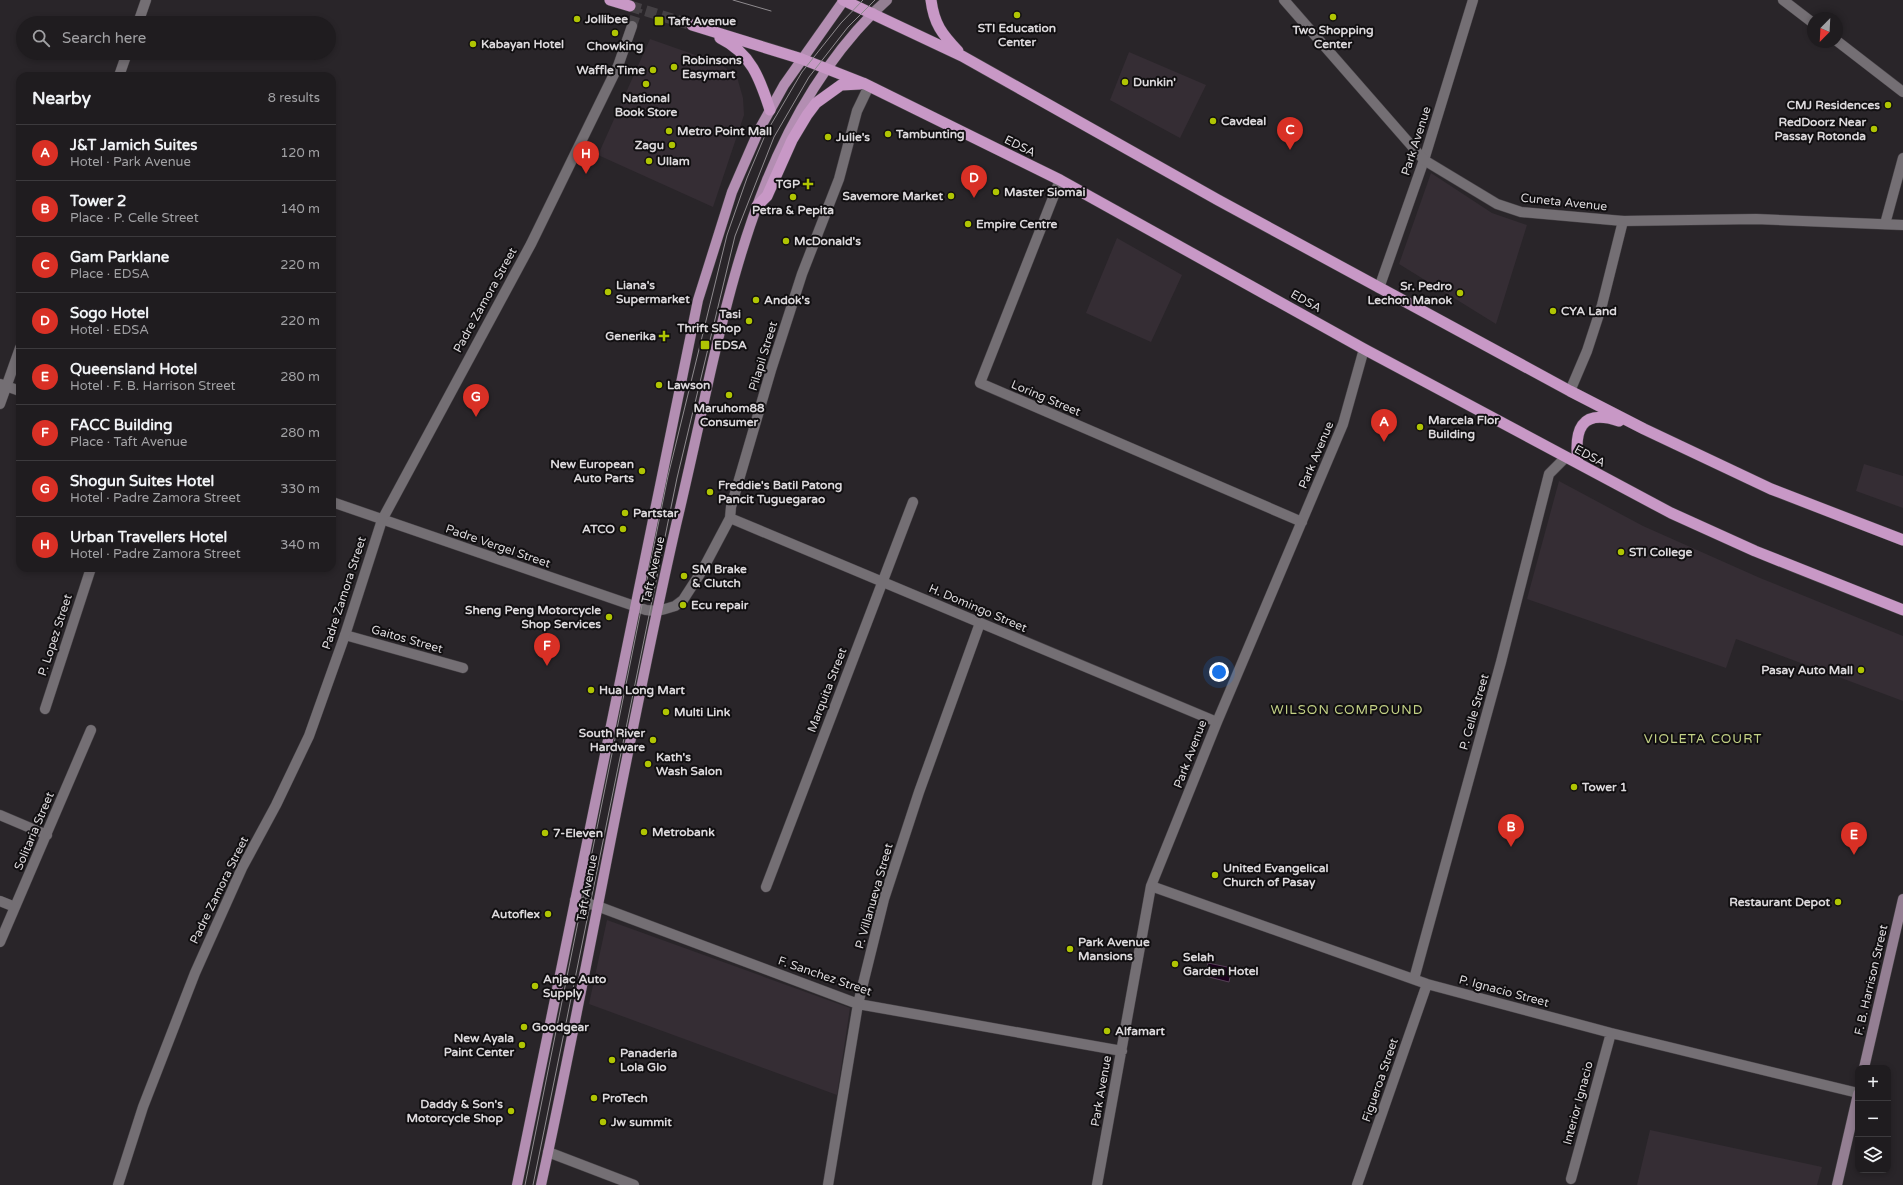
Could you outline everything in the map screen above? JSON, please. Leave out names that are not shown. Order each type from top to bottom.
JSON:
[{"type":"highway","points":[[610,0],[630,6]]},
{"type":"highway","points":[[844,0],[962,56],[1379,288],[1570,391],[1644,429],[1772,489],[1903,540]]},
{"type":"highway","points":[[931,0],[932,13],[940,32],[962,56]]},
{"type":"highway","name":"EDSA","points":[[770,110],[760,79],[754,68],[742,54],[727,42],[692,25],[802,59],[866,85],[1060,180],[1364,349],[1671,513],[1755,552],[1903,610]]},
{"type":"highway","points":[[757,206],[768,196],[792,140],[816,103],[841,85],[866,85]]},
{"type":"highway","points":[[1578,463],[1576,445],[1577,437],[1583,424],[1589,419],[1609,418],[1644,429]]},
{"type":"main road","name":"Taft Avenue","points":[[517,1185],[698,300],[732,192],[759,130],[802,59],[844,0]]},
{"type":"main road","name":"Taft Avenue","points":[[541,1185],[656,611],[726,307],[757,206],[782,142],[805,100],[825,68],[854,32],[887,0]]},
{"type":"main road","name":"F. B. Harrison Street","points":[[1865,1065],[1903,898]]},
{"type":"main road","points":[[1837,1185],[1856,1101]]},
{"type":"street","points":[[140,16],[146,0]]},
{"type":"street","name":"Cuneta Avenue","points":[[1284,0],[1424,160],[1497,204],[1521,212],[1623,220],[1756,220],[1903,225]]},
{"type":"street","name":"Park Avenue","points":[[1379,288],[1424,160],[1473,0]]},
{"type":"street","points":[[1783,0],[1807,18]]},
{"type":"street","name":"Padre Zamora Street","points":[[118,1185],[143,1107],[195,973],[242,868],[305,747],[345,635],[382,520],[531,244],[618,66],[632,26]]},
{"type":"street","points":[[1843,46],[1903,92]]},
{"type":"street","points":[[120,72],[125,60]]},
{"type":"street","name":"Pilapil Street","points":[[656,611],[675,606],[683,600],[703,569],[730,518],[731,507],[771,370],[802,274],[839,180],[857,111],[866,85]]},
{"type":"street","points":[[1885,224],[1903,158]]},
{"type":"street","name":"Loring Street","points":[[1060,180],[980,383],[1302,522]]},
{"type":"street","points":[[1570,391],[1587,351],[1602,305],[1623,220]]},
{"type":"street","name":"Park Avenue","points":[[1097,1185],[1151,886],[1217,722],[1343,424],[1364,349]]},
{"type":"street","points":[[0,404],[3,385],[16,357]]},
{"type":"street","points":[[3,385],[16,390]]},
{"type":"street","name":"P. Celle Street","points":[[1414,979],[1501,662],[1549,474],[1566,457]]},
{"type":"street","name":"Marquita Street","points":[[766,887],[913,502]]},
{"type":"street","name":"Padre Vergel Street","points":[[336,503],[635,607],[656,611]]},
{"type":"street","name":"H. Domingo Street","points":[[730,518],[1217,722]]},
{"type":"street","name":"P. Lopez Street","points":[[45,709],[90,572]]},
{"type":"street","name":"P. Villanueva Street","points":[[828,1185],[858,1004],[884,898],[919,792],[980,623]]},
{"type":"street","name":"Gaitos Street","points":[[345,635],[463,668]]},
{"type":"street","name":"Solitaria Street","points":[[0,942],[91,730]]},
{"type":"street","points":[[0,815],[46,835]]},
{"type":"street","name":"P. Ignacio Street","points":[[1151,886],[1427,984],[1611,1033],[1855,1092]]},
{"type":"street","name":"F. Sanchez Street","points":[[575,900],[597,906],[858,1004],[1122,1051]]},
{"type":"street","points":[[0,901],[15,907]]},
{"type":"street","name":"Figueroa Street","points":[[1357,1185],[1427,984]]},
{"type":"street","name":"Interior Ignacio","points":[[1571,1179],[1611,1033]]},
{"type":"street","points":[[548,1152],[634,1185]]},
{"type":"shaded area","name":"Metro Point Mall","points":[[650,39],[721,64],[737,77],[743,98],[744,115],[713,207],[598,155]]},
{"type":"shaded area","points":[[1129,52],[1206,85],[1180,138],[1110,100]]},
{"type":"shaded area","points":[[1431,173],[1492,213],[1527,225],[1496,324],[1399,264]]},
{"type":"shaded area","points":[[1117,238],[1182,275],[1151,342],[1086,313]]},
{"type":"shaded area","points":[[1864,464],[1903,476],[1903,508],[1856,491]]},
{"type":"shaded area","name":"STI College","points":[[1559,481],[1643,526],[1760,578],[1903,636],[1903,701],[1736,639],[1726,668],[1527,599]]},
{"type":"shaded area","points":[[607,920],[850,1008],[837,1095],[589,1004]]},
{"type":"shaded area","points":[[1208,963],[1232,968],[1229,982],[1205,976]]},
{"type":"shaded area","points":[[1650,1130],[1822,1167],[1817,1185],[1637,1185]]},
{"type":"tunnel","points":[[630,6],[692,25]]},
{"type":"tunnel","points":[[632,26],[638,8]]},
{"type":"tram line","points":[[733,0],[771,11]]},
{"type":"tram line","points":[[525,1185],[668,476],[727,235],[747,178],[766,133],[802,72],[841,23],[863,0]]},
{"type":"tram line","points":[[533,1185],[677,478],[735,236],[774,137],[809,77],[848,27],[875,0]]},
{"type":"place","name":"STI Education Center","points":[[1017,15]]},
{"type":"place","name":"Two Shopping Center","points":[[1333,17]]},
{"type":"place","name":"Jollibee","points":[[577,19]]},
{"type":"place","name":"Taft Avenue","points":[[659,21]]},
{"type":"place","name":"Chowking","points":[[615,33]]},
{"type":"place","name":"Kabayan Hotel","points":[[473,44]]},
{"type":"place","name":"Robinsons Easymart","points":[[674,67]]},
{"type":"place","name":"Waffle Time","points":[[653,70]]},
{"type":"place","name":"Dunkin'","points":[[1125,82]]},
{"type":"place","name":"National Book Store","points":[[646,84]]},
{"type":"place","name":"CMJ Residences","points":[[1888,105]]},
{"type":"place","name":"Cavdeal","points":[[1213,121]]},
{"type":"place","name":"RedDoorz Near Passay Rotonda","points":[[1874,129]]},
{"type":"place","name":"Metro Point Mall","points":[[669,131]]},
{"type":"place","name":"Tambunting","points":[[888,134]]},
{"type":"place","name":"Julie's","points":[[828,137]]},
{"type":"place","name":"Zagu","points":[[672,145]]},
{"type":"place","name":"Gam Parklane","points":[[1290,150]]},
{"type":"place","name":"Ullam","points":[[649,161]]},
{"type":"place","name":"Urban Travellers Hotel","points":[[586,174]]},
{"type":"place","name":"TGP","points":[[808,184]]},
{"type":"place","name":"Master Siomai","points":[[996,192]]},
{"type":"place","name":"Savemore Market","points":[[951,196]]},
{"type":"place","name":"Petra & Pepita","points":[[793,197]]},
{"type":"place","name":"Sogo Hotel","points":[[974,198]]},
{"type":"place","name":"Empire Centre","points":[[968,224]]},
{"type":"place","name":"McDonald's","points":[[786,241]]},
{"type":"place","name":"Liana's Supermarket","points":[[608,292]]},
{"type":"place","name":"Sr. Pedro Lechon Manok","points":[[1460,293]]},
{"type":"place","name":"Andok's","points":[[756,300]]},
{"type":"place","name":"CYA Land","points":[[1553,311]]},
{"type":"place","name":"Tasi Thrift Shop","points":[[749,321]]},
{"type":"place","name":"Generika","points":[[664,336]]},
{"type":"place","name":"EDSA","points":[[705,345]]},
{"type":"place","name":"Lawson","points":[[659,385]]},
{"type":"place","name":"Maruhom88 Consumer","points":[[729,395]]},
{"type":"place","name":"Shogun Suites Hotel","points":[[476,417]]},
{"type":"place","name":"Marcela Flor Building","points":[[1420,427]]},
{"type":"place","name":"J&T Jamich Suites","points":[[1384,442]]},
{"type":"place","name":"New European Auto Parts","points":[[642,471]]},
{"type":"place","name":"Freddie's Batil Patong Pancit Tuguegarao","points":[[710,492]]},
{"type":"place","name":"Partstar","points":[[625,513]]},
{"type":"place","name":"ATCO","points":[[623,529]]},
{"type":"place","name":"STI College","points":[[1621,552]]},
{"type":"place","name":"SM Brake & Clutch","points":[[684,576]]},
{"type":"place","name":"Ecu repair","points":[[683,605]]},
{"type":"place","name":"Sheng Peng Motorcycle Shop Services","points":[[609,617]]},
{"type":"place","name":"FACC Building","points":[[547,666]]},
{"type":"place","name":"Pasay Auto Mall","points":[[1861,670]]},
{"type":"place","name":"Hua Long Mart","points":[[591,690]]},
{"type":"place","name":"Multi Link","points":[[666,712]]},
{"type":"place","name":"South River Hardware","points":[[653,740]]},
{"type":"place","name":"Kath's Wash Salon","points":[[648,764]]},
{"type":"place","name":"Tower 1","points":[[1574,787]]},
{"type":"place","name":"Metrobank","points":[[644,832]]},
{"type":"place","name":"7-Eleven","points":[[545,833]]},
{"type":"place","name":"Tower 2","points":[[1511,847]]},
{"type":"place","name":"Queensland Hotel","points":[[1854,855]]},
{"type":"place","name":"United Evangelical Church of Pasay","points":[[1215,875]]},
{"type":"place","name":"Restaurant Depot","points":[[1838,902]]},
{"type":"place","name":"Autoflex","points":[[548,914]]},
{"type":"place","name":"Park Avenue Mansions","points":[[1070,949]]},
{"type":"place","name":"Selah Garden Hotel","points":[[1175,964]]},
{"type":"place","name":"Anjac Auto Supply","points":[[535,986]]},
{"type":"place","name":"Goodgear","points":[[524,1027]]},
{"type":"place","name":"Alfamart","points":[[1107,1031]]},
{"type":"place","name":"New Ayala Paint Center","points":[[522,1045]]},
{"type":"place","name":"Panaderia Lola Glo","points":[[612,1060]]},
{"type":"place","name":"ProTech","points":[[594,1098]]},
{"type":"place","name":"Daddy & Son's Motorcycle Shop","points":[[511,1111]]},
{"type":"place","name":"Jw summit","points":[[603,1122]]},
{"type":"district","name":"WILSON COMPOUND","points":[[1347,710]]},
{"type":"district","name":"VIOLETA COURT","points":[[1703,739]]}]
